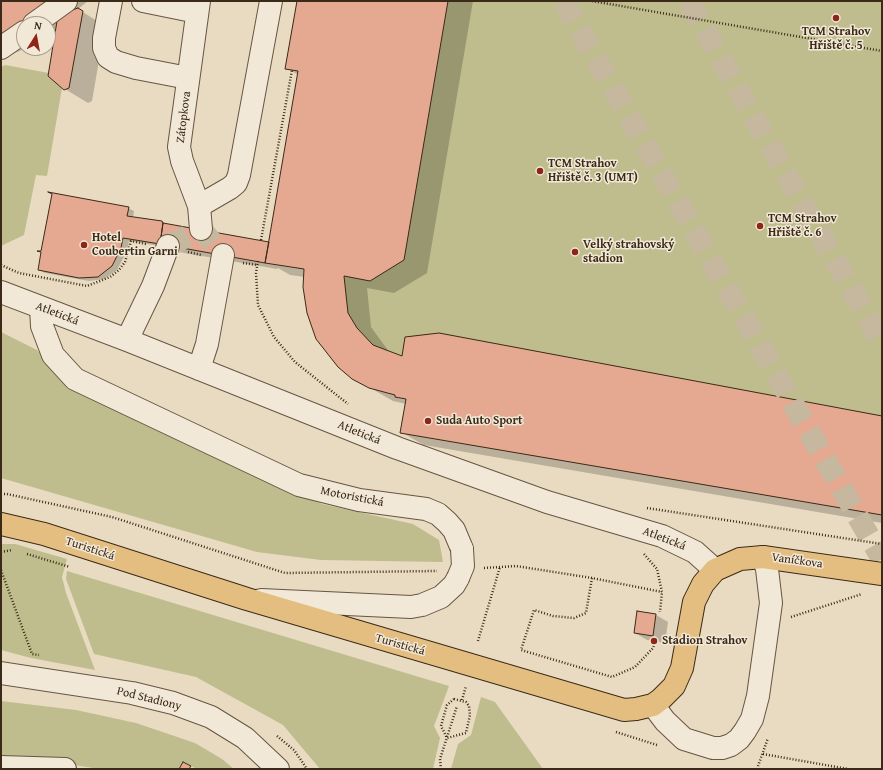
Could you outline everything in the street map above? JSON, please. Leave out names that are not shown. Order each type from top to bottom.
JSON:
[{"type":"main road","name":"Turistická","points":[[1,524],[44,534],[246,599],[624,710],[653,705],[668,693],[679,677],[694,602],[702,584],[715,570]]},
{"type":"main road","name":"Vaníčkova","points":[[715,570],[740,560],[763,556],[882,574]]},
{"type":"street","points":[[45,16],[66,1]]},
{"type":"street","points":[[111,1],[104,38],[104,48],[108,57],[116,62],[136,68],[188,78]]},
{"type":"street","points":[[143,1],[198,6]]},
{"type":"street","points":[[199,206],[230,188],[236,183],[239,175],[271,1]]},
{"type":"street","name":"Zátopkova","points":[[198,6],[180,147],[182,161],[199,206],[201,230]]},
{"type":"street","points":[[1,48],[16,38]]},
{"type":"street","points":[[127,340],[153,286],[167,247]]},
{"type":"street","points":[[199,369],[207,344],[223,257]]},
{"type":"street","name":"Atletická","points":[[1,292],[127,340],[397,448],[539,500],[662,536],[696,552],[715,570]]},
{"type":"street","name":"Motoristická","points":[[42,308],[42,326],[53,355],[75,379],[300,485],[359,500],[426,509],[438,514],[454,530],[462,549],[463,566],[458,572],[454,585],[441,597],[422,606],[246,599]]},
{"type":"street","points":[[653,705],[668,725],[684,739],[713,748],[722,748],[731,745],[745,732],[752,719],[758,696],[772,603],[767,569],[763,556]]},
{"type":"street","name":"Pod Stadiony","points":[[1,673],[132,692],[173,703],[211,717],[245,738],[278,769]]},
{"type":"street","points":[[1,767],[64,769]]},
{"type":"path","points":[[592,1],[882,51]]},
{"type":"path","points":[[260,240],[292,70]]},
{"type":"path","points":[[1,265],[19,272],[87,286],[110,277],[119,270],[125,262],[131,241],[257,263],[258,305],[274,337],[295,362],[352,406]]},
{"type":"path","points":[[1,494],[7,494],[112,518],[285,573],[458,572],[516,566],[592,578],[662,592]]},
{"type":"path","points":[[642,507],[882,544]]},
{"type":"path","points":[[478,641],[500,567]]},
{"type":"path","points":[[592,578],[586,613],[574,618],[553,616],[534,610],[521,650],[612,678],[635,667],[653,648],[655,643]]},
{"type":"path","points":[[791,616],[862,594]]},
{"type":"path","points":[[462,700],[466,686]]},
{"type":"path","points":[[454,699],[462,700],[466,702],[470,711],[466,733],[447,738],[441,726],[445,710],[450,701],[454,699]]},
{"type":"path","points":[[441,769],[440,759],[457,706]]},
{"type":"path","points":[[757,769],[769,733]]},
{"type":"path","points":[[763,754],[848,769]]},
{"type":"shaded area","name":"Velký strahovský stadion","points":[[297,1],[882,1],[882,515],[400,433],[406,399],[395,397],[395,395],[369,388],[352,379],[338,367],[316,339],[304,269],[298,71],[285,69]]},
{"type":"shaded area","points":[[5,65],[49,73],[48,76],[62,88],[47,176],[36,175],[24,235],[1,246],[1,67]]},
{"type":"shaded area","points":[[1,332],[37,350],[66,384],[322,504],[413,524],[439,540],[443,562],[321,560],[257,552],[1,478]]},
{"type":"shaded area","points":[[1,544],[15,544],[67,559],[62,577],[66,593],[95,670],[31,658],[1,650]]},
{"type":"shaded area","points":[[67,571],[449,686],[434,726],[440,738],[433,769],[320,769],[283,725],[196,677],[94,654],[66,579]]},
{"type":"shaded area","points":[[481,697],[495,702],[543,769],[451,769],[458,744],[471,735]]},
{"type":"shaded area","points":[[1,701],[76,710],[136,723],[195,743],[222,759],[234,769],[197,769],[183,762],[179,769],[100,769],[40,760],[1,763]]},
{"type":"building","points":[[1,1],[50,1],[32,16],[16,16],[16,27],[1,36]]},
{"type":"building","points":[[297,1],[448,1],[404,260],[370,281],[344,276],[348,313],[357,328],[373,345],[402,356],[405,337],[439,333],[882,416],[882,515],[400,433],[406,399],[395,397],[395,395],[369,388],[352,379],[338,367],[316,339],[307,313],[303,287],[304,269],[265,263],[298,71],[285,69]]},
{"type":"building","points":[[78,8],[83,11],[69,88],[64,90],[48,76],[51,56],[56,56],[56,27],[58,15]]},
{"type":"building","points":[[48,192],[129,207],[127,216],[162,221],[160,244],[123,238],[121,248],[112,266],[98,277],[79,278],[38,270],[41,252],[37,251],[41,251],[52,194]]},
{"type":"building","points":[[163,223],[269,242],[265,263],[160,244]]},
{"type":"building","points":[[637,611],[656,614],[653,636],[634,633]]},
{"type":"building","points":[[183,762],[191,766],[189,769],[179,769]]},
{"type":"tunnel","points":[[563,1],[882,559]]},
{"type":"tunnel","points":[[688,1],[882,343]]},
{"type":"tunnel","points":[[168,246],[201,229],[223,255]]},
{"type":"place","name":"TCM Strahov Hřiště č. 5","points":[[836,18]]},
{"type":"place","name":"TCM Strahov Hřiště č. 3 (UMT)","points":[[540,171]]},
{"type":"place","name":"TCM Strahov Hřiště č. 6","points":[[760,226]]},
{"type":"place","name":"Hotel Coubertin Garni","points":[[84,245]]},
{"type":"place","name":"Velký strahovský stadion","points":[[575,252]]},
{"type":"place","name":"Suda Auto Sport","points":[[428,421]]},
{"type":"place","name":"Stadion Strahov","points":[[654,641]]}]
